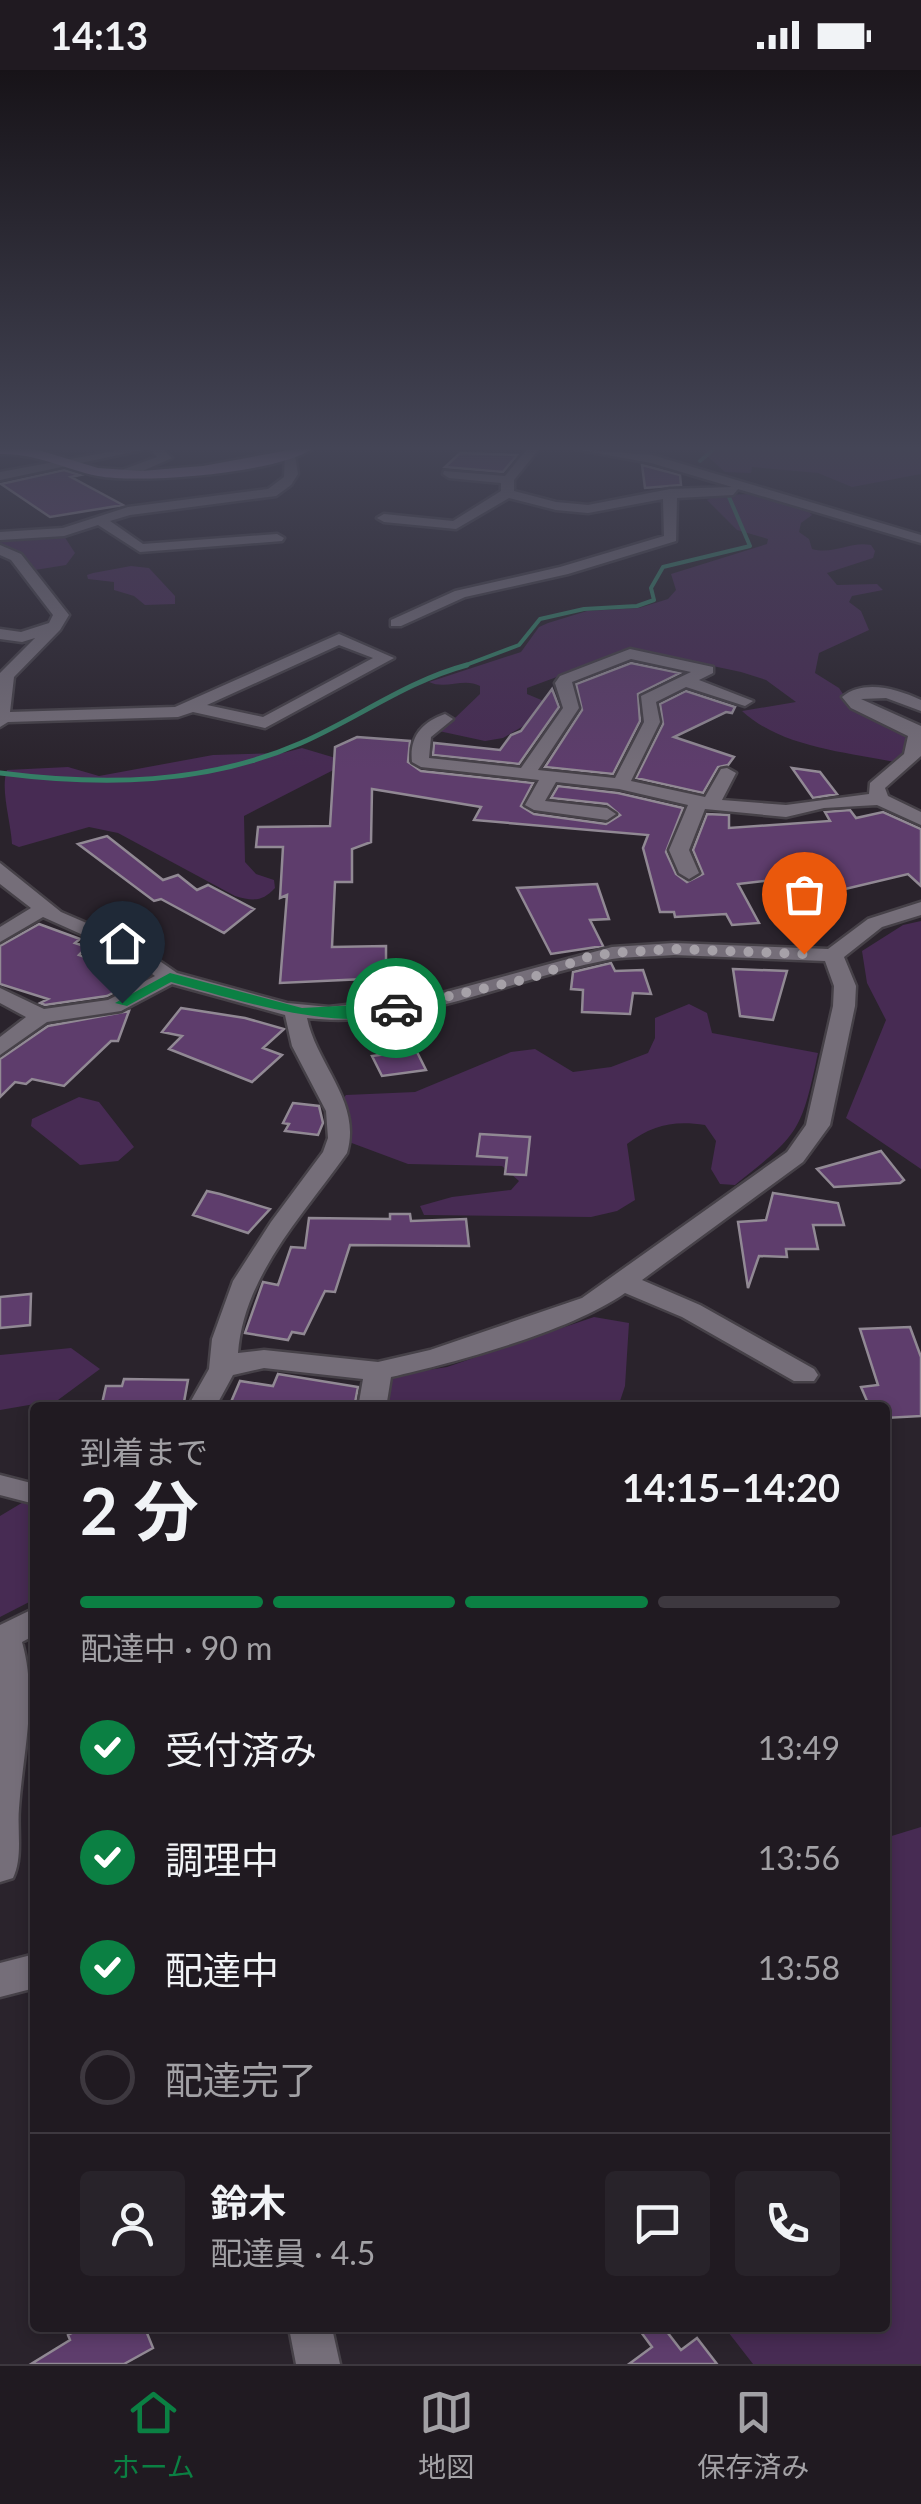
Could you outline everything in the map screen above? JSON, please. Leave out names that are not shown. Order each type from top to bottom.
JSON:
[{"type":"street","points":[[14,556],[61,614],[55,627],[1,686],[0,719],[152,714],[190,706],[339,639],[386,658],[264,723],[190,706]]},
{"type":"street","points":[[396,623],[460,594],[611,556]]},
{"type":"street","points":[[0,634],[22,637],[55,627]]},
{"type":"street","points":[[526,774],[571,708],[563,683],[566,679],[630,654],[706,670],[646,700],[652,722],[622,784]]},
{"type":"street","points":[[684,680],[745,701]]},
{"type":"street","points":[[880,799],[876,786],[912,756],[919,733],[857,704],[850,696],[861,692],[884,693],[921,706]]},
{"type":"street","points":[[445,719],[425,730],[418,746],[421,762],[622,784],[704,804],[786,811],[824,803],[880,799],[921,819]]},
{"type":"street","points":[[689,873],[679,850],[704,804],[728,772]]},
{"type":"street","points":[[550,776],[534,806],[607,814]]},
{"type":"street","points":[[0,869],[8,882],[44,908],[79,929],[128,948],[170,977],[295,1011],[363,1012],[419,1004],[531,978],[588,957],[632,951],[833,955],[875,923],[921,908]]},
{"type":"street","points":[[0,936],[44,908]]},
{"type":"street","points":[[224,1369],[242,1361],[264,1359],[378,1371],[436,1358],[562,1316],[626,1283],[777,1173],[794,1158],[818,1125],[844,1006],[845,986],[833,955]]},
{"type":"street","points":[[0,1048],[41,1016],[113,1006],[170,977]]},
{"type":"street","points":[[0,994],[41,1016]]},
{"type":"street","points":[[205,1402],[224,1369],[223,1349],[242,1289],[343,1136],[332,1091],[304,1049],[295,1011]]},
{"type":"street","points":[[626,1283],[691,1312],[804,1375]]},
{"type":"street","points":[[373,1402],[378,1371]]},
{"type":"street","points":[[0,1486],[30,1493]]},
{"type":"street","points":[[0,1866],[14,1662],[3,1639],[30,1623]]},
{"type":"street","points":[[0,1980],[30,1972]]},
{"type":"street","points":[[312,2332],[318,2364]]},
{"type":"shaded area","points":[[73,556],[66,565],[35,570],[23,557]]},
{"type":"shaded area","points":[[728,556],[874,556],[827,573],[837,585],[877,584],[883,590],[852,596],[849,602],[861,611],[869,630],[819,653],[815,673],[839,688],[849,703],[914,733],[906,753],[895,762],[814,746],[775,733],[742,711],[796,702],[766,680],[642,651],[627,651],[527,688],[527,694],[563,709],[550,725],[532,721],[503,738],[485,741],[434,730],[456,717],[480,694],[480,686],[429,682],[521,652],[539,627],[548,623],[587,611],[639,608],[668,599],[676,590],[671,574]]},
{"type":"shaded area","points":[[131,566],[149,568],[175,596],[175,604],[145,605],[134,596],[114,590],[114,582],[88,579],[87,575],[93,573]]},
{"type":"shaded area","points":[[302,748],[349,762],[244,816],[245,862],[256,874],[274,880],[275,888],[261,898],[235,896],[118,833],[89,827],[19,847],[12,844],[5,796],[7,770],[68,767],[99,776],[213,755],[283,753]]},
{"type":"shaded area","points":[[921,921],[921,1169],[846,1118],[886,1020],[867,983],[862,951],[903,925]]},
{"type":"shaded area","points":[[689,1004],[707,1013],[712,1033],[818,1053],[807,1100],[794,1130],[773,1154],[735,1185],[720,1184],[711,1169],[716,1141],[705,1125],[683,1123],[654,1128],[627,1144],[635,1200],[617,1211],[591,1217],[424,1215],[420,1206],[452,1197],[511,1190],[519,1181],[502,1166],[408,1164],[349,1142],[342,1100],[346,1095],[415,1092],[511,1052],[535,1049],[573,1072],[611,1067],[648,1053],[655,1038],[655,1018]]},
{"type":"shaded area","points":[[79,1097],[99,1102],[134,1147],[118,1161],[80,1165],[31,1126],[32,1119]]},
{"type":"shaded area","points":[[594,1317],[629,1323],[625,1386],[620,1402],[380,1402],[384,1377],[447,1367]]},
{"type":"shaded area","points":[[71,1348],[100,1369],[58,1400],[0,1410],[0,1355]]},
{"type":"shaded area","points":[[30,1498],[30,1602],[0,1617],[0,1516]]},
{"type":"shaded area","points":[[921,1827],[921,2364],[753,2364],[728,2332],[890,2332],[890,1836]]},
{"type":"building","points":[[631,663],[680,673],[638,694],[640,721],[613,774],[545,767],[582,710],[576,684]]},
{"type":"building","points":[[552,689],[559,707],[519,764],[433,755],[434,743],[500,750],[511,735],[521,731]]},
{"type":"building","points":[[686,691],[735,707],[732,713],[726,712],[674,737],[734,757],[728,765],[718,767],[703,793],[636,778],[663,724],[660,704]]},
{"type":"building","points":[[357,737],[410,741],[408,762],[421,771],[533,783],[521,806],[534,814],[606,824],[620,815],[607,804],[551,798],[558,786],[618,793],[683,808],[666,852],[676,874],[687,882],[703,874],[693,850],[707,814],[729,815],[729,828],[830,821],[825,812],[850,810],[856,818],[883,812],[921,829],[921,886],[908,874],[807,898],[792,878],[738,884],[759,923],[732,925],[726,914],[675,917],[674,912],[660,912],[643,848],[648,835],[474,820],[481,807],[372,789],[371,842],[352,849],[352,882],[335,882],[332,947],[386,946],[386,978],[280,983],[287,895],[280,898],[283,847],[256,847],[258,827],[330,826],[335,747]]},
{"type":"building","points":[[792,768],[820,772],[837,794],[813,798]]},
{"type":"building","points":[[107,836],[163,880],[178,875],[197,890],[208,885],[254,909],[224,933],[161,899],[154,901],[78,844]]},
{"type":"building","points":[[597,884],[609,919],[590,920],[603,946],[551,954],[517,888]]},
{"type":"building","points":[[39,924],[80,939],[75,943],[87,947],[79,955],[128,972],[126,983],[130,984],[107,996],[45,1005],[40,1003],[48,999],[0,984],[0,946]]},
{"type":"building","points":[[611,963],[615,971],[643,970],[651,994],[633,993],[630,1014],[582,1012],[583,990],[571,989],[573,972]]},
{"type":"building","points":[[733,969],[787,971],[773,1020],[740,1016]]},
{"type":"building","points":[[181,1008],[284,1029],[263,1048],[282,1055],[252,1082],[169,1049],[182,1036],[162,1032]]},
{"type":"building","points":[[129,1011],[118,1041],[111,1041],[64,1086],[32,1079],[26,1084],[15,1082],[0,1097],[0,1059],[48,1026]]},
{"type":"building","points":[[416,1050],[426,1070],[382,1076],[372,1056]]},
{"type":"building","points":[[293,1103],[319,1106],[323,1123],[318,1135],[285,1131],[289,1124],[283,1123]]},
{"type":"building","points":[[480,1134],[530,1137],[526,1175],[505,1174],[507,1158],[477,1156]]},
{"type":"building","points":[[881,1151],[904,1180],[900,1183],[834,1187],[817,1169]]},
{"type":"building","points":[[207,1191],[270,1209],[248,1233],[193,1215]]},
{"type":"building","points":[[773,1193],[838,1203],[844,1225],[813,1225],[818,1249],[786,1249],[787,1257],[759,1256],[748,1288],[738,1222],[766,1220]]},
{"type":"building","points":[[390,1214],[410,1214],[411,1221],[466,1219],[469,1246],[350,1245],[335,1292],[325,1291],[304,1334],[292,1332],[288,1340],[245,1333],[263,1282],[278,1285],[291,1247],[305,1248],[309,1218],[390,1219]]},
{"type":"building","points":[[31,1294],[30,1325],[0,1328],[0,1297]]},
{"type":"building","points":[[910,1327],[921,1357],[921,1416],[890,1418],[890,1402],[867,1402],[861,1387],[878,1385],[860,1329]]},
{"type":"building","points":[[278,1374],[358,1387],[355,1402],[231,1402],[240,1381],[273,1386]]},
{"type":"building","points":[[124,1379],[188,1380],[184,1402],[102,1402],[106,1386],[122,1386]]},
{"type":"building","points":[[147,2332],[153,2348],[124,2364],[31,2364],[70,2340],[68,2335]]},
{"type":"building","points":[[641,2332],[667,2332],[681,2350],[697,2338],[717,2364],[629,2364],[652,2347]]},
{"type":"waterway","points":[[460,667],[519,645],[540,619],[584,609],[637,606],[654,600],[651,588],[663,567],[708,556]]},
{"type":"waterway","points":[[460,667],[467,665]]},
{"type":"waterway","points":[[0,773],[115,780],[153,779],[228,767],[301,743],[403,690],[460,667]]},
{"type":"way so far","points":[[396,1008],[531,978],[588,957],[612,953],[674,949],[804,954]]},
{"type":"route","points":[[122,1003],[170,977],[302,1012],[329,1014],[396,1008]]}]
